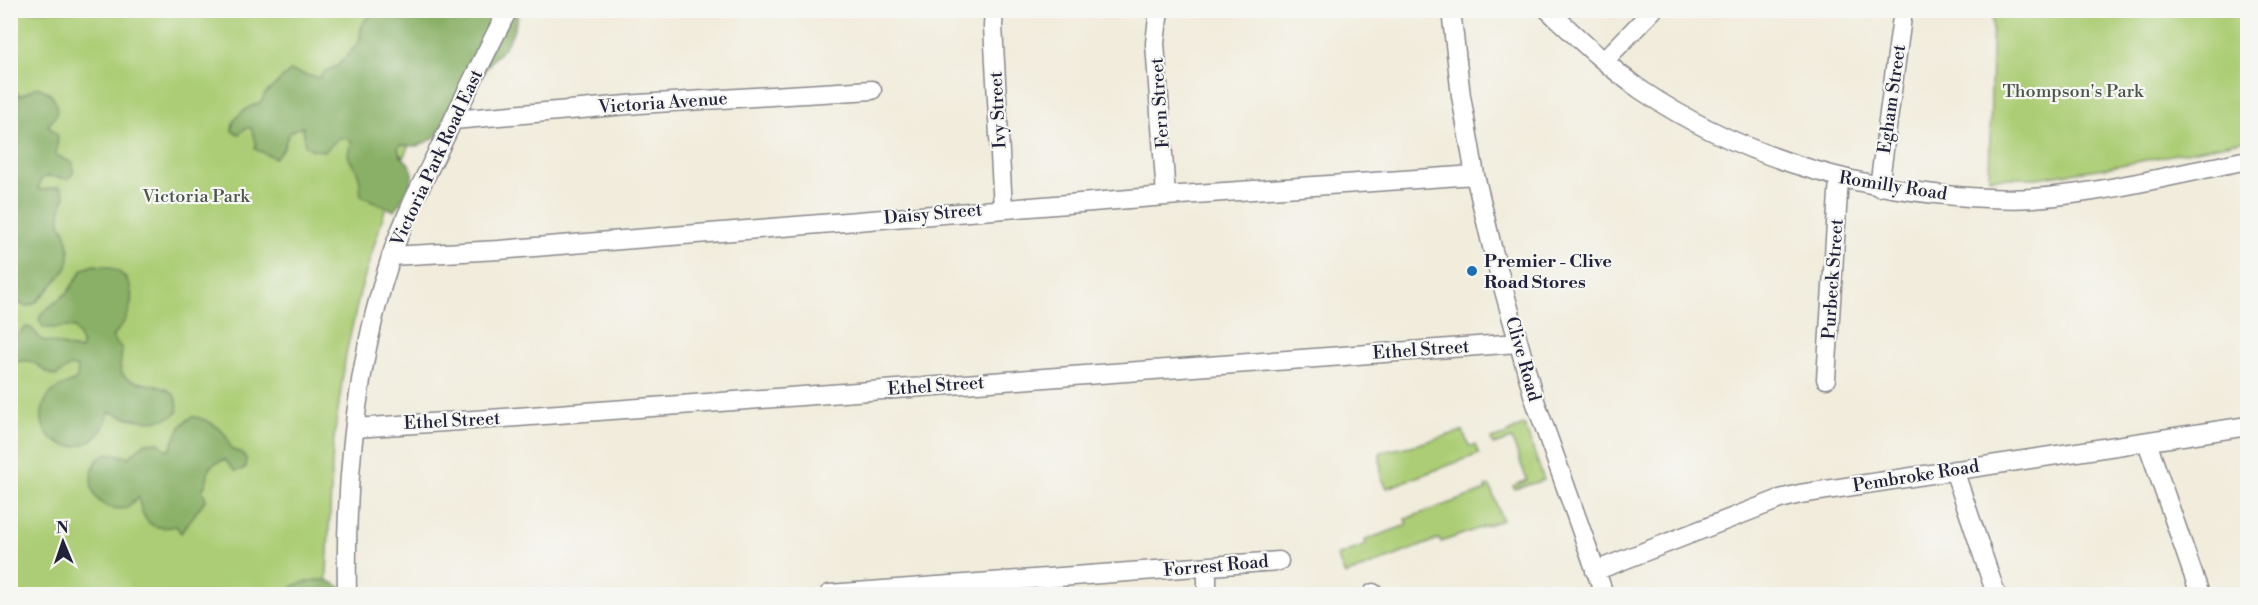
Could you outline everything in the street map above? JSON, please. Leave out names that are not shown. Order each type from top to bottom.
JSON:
[{"type":"street","name":"Victoria Park Road East","points":[[347,594],[347,505],[355,428],[369,340],[391,256],[422,183],[506,10]]},
{"type":"street","name":"Ivy Street","points":[[994,10],[1003,209]]},
{"type":"street","name":"Fern Street","points":[[1159,10],[1155,43],[1166,196]]},
{"type":"street","name":"Clive Road","points":[[1451,10],[1461,96],[1475,175],[1518,343],[1534,398],[1604,594]]},
{"type":"street","name":"Romilly Road","points":[[1548,10],[1604,61],[1641,89],[1683,115],[1758,151],[1839,178],[1880,187],[1989,198],[2032,198],[2099,190],[2247,160]]},
{"type":"street","points":[[1604,61],[1653,10]]},
{"type":"street","name":"Egham Street","points":[[1880,187],[1903,10]]},
{"type":"street","name":"Victoria Avenue","points":[[453,120],[639,104],[872,90]]},
{"type":"street","name":"Daisy Street","points":[[391,256],[511,249],[1166,196],[1475,175]]},
{"type":"street","name":"Purbeck Street","points":[[1826,379],[1839,178]]},
{"type":"street","name":"Ethel Street","points":[[355,428],[1518,343]]},
{"type":"street","name":"Pembroke Road","points":[[1595,571],[1780,499],[2247,426]]},
{"type":"street","points":[[2147,442],[2200,594]]},
{"type":"street","points":[[1954,470],[1996,594]]},
{"type":"street","name":"Forrest Road","points":[[829,594],[1005,588],[1279,561]]},
{"type":"street","points":[[1207,567],[1207,594]]},
{"type":"green space","name":"Victoria Park","points":[[10,11],[490,11],[412,137],[394,180],[360,292],[346,354],[333,446],[326,594],[11,594]]},
{"type":"green space","points":[[388,11],[401,20],[405,15],[403,11],[519,11],[507,43],[433,139],[417,146],[400,145],[398,148],[400,155],[408,163],[412,175],[409,187],[395,211],[361,196],[359,177],[348,153],[352,142],[346,138],[339,138],[325,151],[313,150],[305,145],[303,127],[298,128],[290,133],[275,158],[255,149],[256,143],[251,128],[246,128],[239,134],[232,131],[234,120],[246,109],[261,102],[265,94],[290,71],[320,77],[325,71],[337,66],[360,40],[361,28],[365,20],[376,13]]},
{"type":"green space","name":"Thompson's Park","points":[[1993,11],[2247,11],[2247,140],[2111,167],[2036,178],[1989,178]]},
{"type":"green space","points":[[11,86],[20,96],[37,87],[53,98],[57,108],[56,114],[48,125],[58,136],[56,155],[73,163],[73,173],[68,179],[48,176],[41,179],[38,189],[60,187],[65,195],[60,219],[68,242],[67,267],[36,302],[25,306],[15,296],[16,288],[11,279]]},
{"type":"green space","points":[[94,265],[121,273],[128,282],[131,292],[131,303],[127,315],[121,327],[112,337],[122,349],[120,365],[122,373],[136,382],[156,386],[173,394],[177,401],[177,413],[161,420],[144,421],[110,412],[102,430],[94,439],[82,445],[70,446],[51,438],[42,419],[43,407],[52,392],[77,379],[78,368],[70,366],[56,376],[34,363],[24,361],[16,362],[11,371],[11,352],[17,336],[27,327],[31,328],[42,340],[81,350],[81,341],[75,328],[43,327],[39,319],[42,313],[68,292],[83,269]]},
{"type":"green space","points":[[192,417],[206,420],[219,429],[226,436],[230,447],[241,452],[246,458],[246,467],[235,471],[225,460],[209,468],[202,490],[206,499],[181,533],[176,526],[159,527],[149,523],[142,512],[138,497],[127,508],[112,508],[95,496],[92,476],[99,458],[106,454],[129,457],[145,443],[158,442],[165,449],[170,450],[180,427]]},
{"type":"green space","points":[[1524,424],[1544,480],[1514,489],[1513,486],[1527,480],[1512,439],[1493,445],[1491,439],[1507,434]]},
{"type":"green space","points":[[1463,431],[1469,446],[1475,445],[1479,454],[1387,488],[1381,477],[1380,452]]},
{"type":"green space","points":[[1490,486],[1502,520],[1441,542],[1439,539],[1345,575],[1337,556],[1366,545],[1365,540],[1407,525],[1405,519],[1486,490],[1485,487]]},
{"type":"green space","points":[[316,580],[336,584],[342,588],[342,594],[287,594],[295,585]]},
{"type":"place","name":"Premier - Clive Road Stores","points":[[1472,271]]}]
